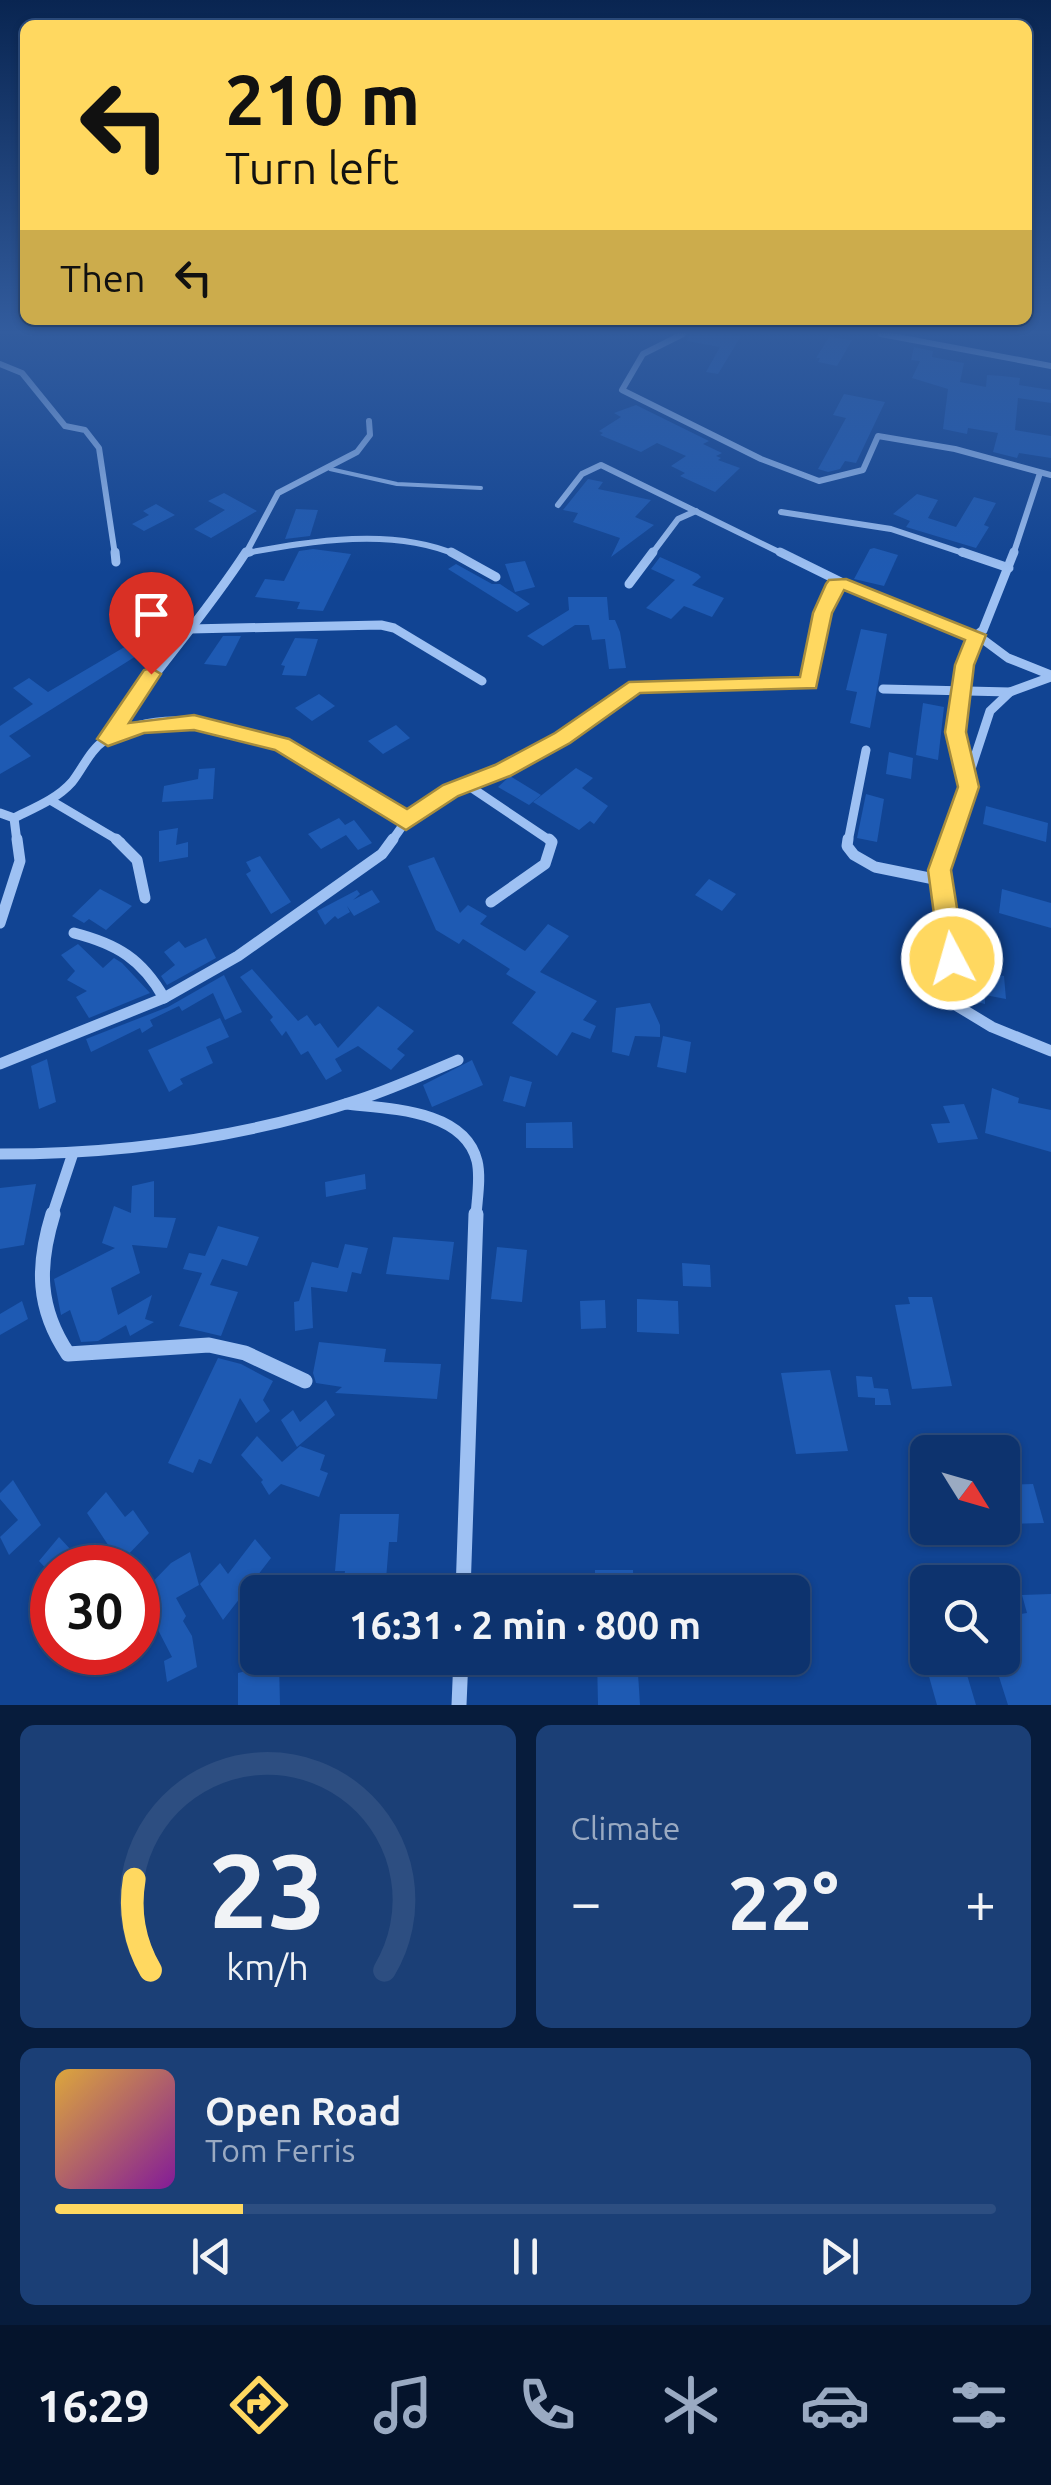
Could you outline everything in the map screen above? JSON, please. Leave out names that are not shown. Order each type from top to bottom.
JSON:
[{"type":"street","points":[[55,414],[65,426],[85,430],[100,448],[116,562]]},
{"type":"street","points":[[669,414],[760,459],[819,481],[863,470],[878,436],[955,449],[1051,475]]},
{"type":"street","points":[[0,813],[14,818],[50,800],[108,739],[151,674],[246,553],[278,492],[330,469],[366,442],[368,421]]},
{"type":"street","points":[[558,505],[583,472],[596,464],[846,584],[962,634],[977,635],[1008,658],[1051,676]]},
{"type":"street","points":[[968,787],[956,732],[960,690],[977,635],[983,630],[1009,568],[1040,473]]},
{"type":"street","points":[[630,584],[678,519],[696,511]]},
{"type":"street","points":[[781,512],[892,529],[1009,568]]},
{"type":"street","points":[[246,553],[336,542],[427,546],[446,550],[496,577]]},
{"type":"street","points":[[0,1064],[164,998],[238,956],[382,854],[406,822],[425,805],[562,738],[636,687],[809,684],[822,613],[835,584],[846,584]]},
{"type":"street","points":[[190,629],[381,625],[394,628],[482,681]]},
{"type":"street","points":[[1051,676],[1010,692],[990,711],[946,845],[939,880],[949,915],[952,959],[946,986],[954,1004],[992,1027],[1051,1050]]},
{"type":"street","points":[[882,689],[1010,692]]},
{"type":"street","points":[[108,739],[141,726],[194,722],[281,744],[390,807],[406,822]]},
{"type":"street","points":[[866,750],[847,846],[852,855],[875,866],[939,880]]},
{"type":"street","points":[[466,784],[552,842],[545,864],[491,902]]},
{"type":"street","points":[[50,800],[123,843],[137,860],[145,898]]},
{"type":"street","points":[[0,922],[20,861],[14,818]]},
{"type":"street","points":[[74,934],[116,944],[138,959],[164,998]]},
{"type":"street","points":[[0,1154],[72,1156],[156,1144],[346,1104],[458,1060]]},
{"type":"street","points":[[346,1104],[395,1110],[456,1126],[474,1146],[478,1163],[464,1575]]},
{"type":"street","points":[[72,1156],[37,1278],[51,1334],[68,1354],[106,1357],[213,1345],[279,1366],[305,1382]]},
{"type":"street","points":[[459,1705],[460,1675]]},
{"type":"lane","points":[[330,469],[397,484],[481,488]]},
{"type":"building","points":[[615,414],[653,414],[709,441],[703,444],[722,453],[716,456],[721,458],[718,460],[740,468],[715,492],[680,476],[685,473],[671,466],[686,456],[657,443],[641,452],[600,435],[603,433],[599,431],[621,417]]},
{"type":"building","points":[[880,414],[856,463],[845,461],[840,469],[828,472],[818,469],[846,418],[833,415]]},
{"type":"building","points":[[945,414],[1017,414],[1015,430],[1051,436],[1051,458],[1019,453],[1017,458],[993,452],[998,433],[968,428],[967,434],[943,429]]},
{"type":"building","points":[[588,479],[603,482],[598,489],[651,500],[635,517],[654,525],[611,557],[620,538],[573,522],[578,513],[563,510]]},
{"type":"building","points":[[224,493],[257,511],[211,538],[194,529],[225,510],[208,501]]},
{"type":"building","points":[[917,494],[938,500],[928,518],[956,527],[974,497],[996,503],[984,525],[989,527],[976,548],[906,527],[910,521],[893,514]]},
{"type":"building","points":[[156,504],[175,515],[144,531],[132,524],[149,515],[143,511]]},
{"type":"building","points":[[296,509],[318,510],[310,536],[285,539]]},
{"type":"building","points":[[874,548],[898,555],[884,586],[854,579]]},
{"type":"building","points":[[299,551],[351,554],[323,611],[297,609],[300,602],[255,597],[265,579],[284,581]]},
{"type":"building","points":[[660,557],[698,574],[701,577],[692,585],[724,598],[712,617],[684,606],[671,619],[646,608],[675,580],[651,569]]},
{"type":"building","points":[[525,561],[535,587],[515,592],[505,564]]},
{"type":"building","points":[[456,564],[492,584],[500,584],[530,604],[517,612],[448,569]]},
{"type":"building","points":[[568,597],[607,597],[609,620],[615,620],[620,632],[626,668],[609,669],[605,639],[592,640],[589,625],[575,625],[543,646],[527,636],[569,610]]},
{"type":"building","points":[[861,629],[887,634],[870,728],[850,723],[857,692],[846,690]]},
{"type":"building","points":[[223,636],[241,636],[226,666],[204,664]]},
{"type":"building","points":[[295,638],[318,639],[306,676],[282,675],[285,666],[281,665]]},
{"type":"building","points":[[128,645],[141,653],[9,736],[31,756],[0,774],[0,726],[33,704],[13,688],[29,678],[48,692]]},
{"type":"building","points":[[319,694],[335,706],[312,721],[295,708]]},
{"type":"building","points":[[923,703],[944,707],[938,760],[916,755]]},
{"type":"building","points":[[396,725],[410,738],[383,754],[368,741]]},
{"type":"building","points":[[889,752],[913,758],[911,779],[886,774]]},
{"type":"building","points":[[215,768],[213,799],[162,802],[164,786],[198,779],[199,769]]},
{"type":"building","points":[[576,768],[593,778],[582,788],[608,806],[594,824],[590,821],[579,830],[533,802]]},
{"type":"building","points":[[510,776],[541,795],[529,805],[498,787]]},
{"type":"building","points":[[866,794],[884,799],[877,842],[857,838]]},
{"type":"building","points":[[986,806],[1048,823],[1046,842],[983,824]]},
{"type":"building","points":[[339,818],[345,825],[354,820],[372,843],[358,850],[346,835],[321,849],[308,834]]},
{"type":"building","points":[[178,828],[176,845],[188,842],[188,857],[159,862],[159,831]]},
{"type":"building","points":[[260,856],[291,902],[271,914],[246,874],[251,871],[246,862]]},
{"type":"building","points":[[434,857],[460,913],[468,905],[487,916],[480,924],[525,951],[548,924],[569,936],[540,972],[597,1001],[583,1020],[596,1026],[590,1039],[572,1032],[557,1056],[512,1023],[536,992],[506,974],[510,969],[463,939],[459,944],[436,930],[408,866]]},
{"type":"building","points":[[709,879],[736,894],[722,911],[695,895]]},
{"type":"building","points":[[100,889],[132,906],[106,930],[89,919],[84,923],[72,916]]},
{"type":"building","points":[[1002,889],[1051,903],[1051,928],[999,913]]},
{"type":"building","points":[[357,890],[360,894],[353,900],[372,890],[380,902],[354,916],[347,906],[350,912],[338,919],[335,916],[325,925],[317,911]]},
{"type":"building","points":[[967,922],[989,927],[988,973],[1004,976],[1006,999],[985,995],[985,1004],[961,998],[959,972],[966,972]]},
{"type":"building","points":[[206,938],[216,958],[167,985],[161,976],[175,965],[164,952],[179,941],[185,948]]},
{"type":"building","points":[[78,944],[103,968],[114,958],[122,963],[150,993],[89,1018],[76,997],[87,991],[67,980],[75,971],[61,955]]},
{"type":"building","points":[[252,969],[298,1021],[307,1015],[315,1026],[320,1023],[338,1048],[378,1006],[414,1031],[397,1049],[405,1055],[391,1070],[358,1046],[335,1059],[342,1071],[326,1080],[308,1051],[301,1055],[286,1031],[282,1036],[270,1020],[273,1017],[240,977]]},
{"type":"building","points":[[224,975],[242,1012],[225,1020],[213,993],[182,1011],[179,1006],[150,1020],[153,1026],[142,1033],[140,1028],[91,1052],[86,1039],[168,1007]]},
{"type":"building","points":[[650,1003],[660,1025],[660,1037],[635,1036],[629,1056],[612,1052],[616,1008]]},
{"type":"building","points":[[220,1018],[229,1037],[206,1047],[213,1063],[180,1079],[183,1084],[169,1092],[148,1050]]},
{"type":"building","points":[[663,1036],[691,1042],[686,1073],[657,1067]]},
{"type":"building","points":[[47,1059],[56,1102],[39,1109],[31,1066]]},
{"type":"building","points":[[472,1060],[483,1085],[432,1107],[423,1085]]},
{"type":"building","points":[[510,1076],[532,1082],[525,1107],[503,1101]]},
{"type":"building","points":[[992,1088],[1019,1098],[1018,1103],[1051,1110],[1051,1152],[985,1133]]},
{"type":"building","points":[[964,1104],[978,1139],[938,1143],[931,1124],[950,1123],[943,1106]]},
{"type":"building","points":[[572,1122],[573,1148],[526,1148],[526,1123]]},
{"type":"building","points":[[365,1174],[366,1189],[326,1197],[325,1182]]},
{"type":"building","points":[[154,1181],[154,1217],[176,1218],[167,1248],[132,1245],[140,1273],[111,1288],[118,1315],[152,1295],[145,1319],[154,1322],[130,1336],[126,1325],[98,1341],[81,1342],[70,1310],[61,1315],[54,1279],[115,1248],[102,1243],[114,1206],[131,1213],[132,1186]]},
{"type":"building","points":[[36,1184],[24,1245],[0,1249],[0,1188]]},
{"type":"building","points":[[218,1226],[259,1237],[247,1266],[222,1259],[210,1285],[238,1292],[221,1336],[179,1326],[202,1273],[183,1269],[189,1253],[205,1256]]},
{"type":"building","points":[[393,1237],[454,1242],[449,1280],[386,1274]]},
{"type":"building","points":[[345,1244],[368,1248],[361,1274],[352,1272],[347,1292],[311,1287],[313,1328],[295,1331],[294,1302],[299,1301],[312,1262],[338,1268]]},
{"type":"building","points":[[497,1247],[527,1250],[522,1302],[491,1299]]},
{"type":"building","points":[[682,1263],[710,1265],[711,1287],[683,1286]]},
{"type":"building","points":[[908,1297],[932,1297],[952,1386],[912,1389],[895,1305],[910,1304]]},
{"type":"building","points":[[637,1299],[678,1301],[679,1334],[637,1332]]},
{"type":"building","points":[[605,1300],[606,1328],[581,1329],[580,1301]]},
{"type":"building","points":[[22,1301],[28,1319],[0,1335],[0,1314]]},
{"type":"building","points":[[319,1342],[386,1349],[384,1362],[441,1364],[437,1399],[335,1393],[342,1387],[316,1383],[313,1373]]},
{"type":"building","points":[[218,1358],[241,1364],[273,1381],[263,1400],[270,1411],[256,1423],[240,1398],[211,1464],[199,1459],[193,1473],[168,1463]]},
{"type":"building","points":[[830,1370],[848,1451],[796,1454],[781,1373]]},
{"type":"building","points":[[856,1376],[872,1377],[874,1388],[888,1389],[891,1405],[875,1405],[875,1398],[858,1397]]},
{"type":"building","points":[[326,1400],[335,1415],[297,1447],[281,1420],[293,1410],[300,1422]]},
{"type":"building","points":[[257,1436],[282,1462],[300,1446],[325,1455],[320,1470],[328,1473],[319,1497],[281,1484],[269,1495],[263,1480],[241,1455]]},
{"type":"building","points":[[13,1480],[41,1525],[9,1555],[0,1537],[18,1520],[0,1499],[0,1493]]},
{"type":"building","points":[[1020,1484],[1033,1484],[1044,1523],[1020,1524]]},
{"type":"building","points":[[106,1492],[125,1517],[133,1510],[149,1533],[137,1545],[108,1545],[87,1513]]},
{"type":"building","points":[[340,1514],[399,1514],[397,1542],[389,1542],[386,1575],[344,1575],[345,1571],[335,1571]]},
{"type":"building","points":[[255,1539],[271,1558],[258,1575],[240,1575],[240,1598],[223,1620],[200,1584],[220,1563],[228,1574]]},
{"type":"building","points":[[190,1552],[199,1585],[176,1598],[186,1616],[183,1621],[192,1636],[197,1667],[167,1682],[164,1661],[172,1657],[160,1634],[160,1574]]},
{"type":"building","points":[[595,1570],[633,1570],[633,1575],[595,1575]]},
{"type":"building","points":[[1051,1594],[1051,1705],[1008,1705],[998,1675],[1020,1675],[1020,1614],[1027,1613],[1022,1595]]},
{"type":"building","points":[[238,1673],[279,1675],[280,1705],[238,1705]]},
{"type":"building","points":[[597,1675],[638,1675],[640,1705],[598,1705]]},
{"type":"building","points":[[929,1675],[967,1675],[976,1705],[937,1705]]},
{"type":"route","points":[[151,674],[108,739],[141,726],[194,722],[281,744],[308,756],[390,807],[406,822],[450,791],[502,770],[562,738],[636,687],[666,683],[809,684],[822,613],[835,584],[846,584],[962,634],[977,635],[965,665],[956,732],[968,787],[939,870],[949,915],[952,959]]}]
